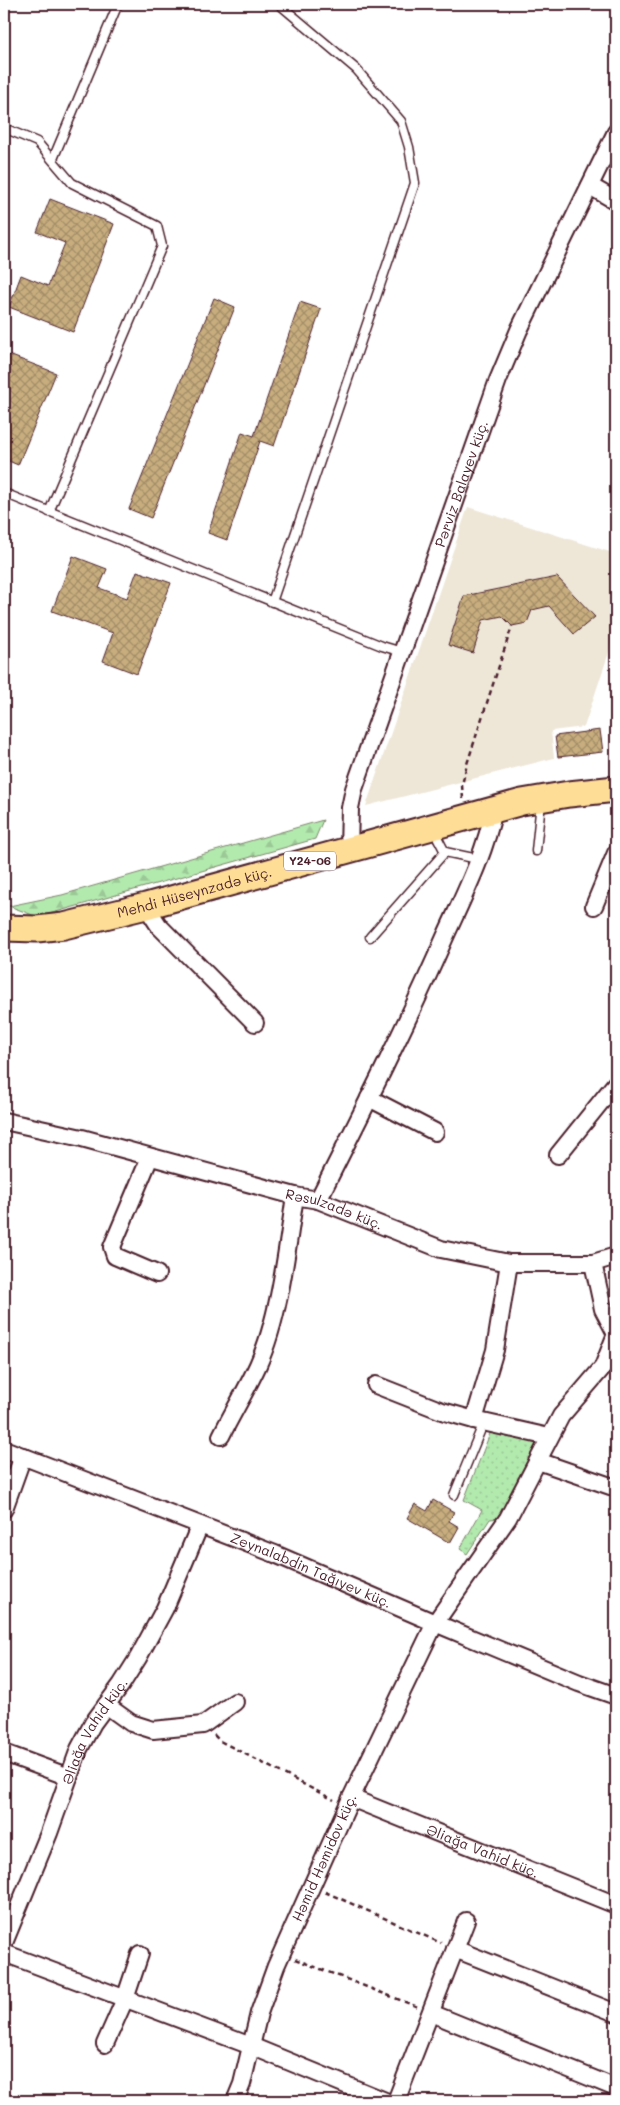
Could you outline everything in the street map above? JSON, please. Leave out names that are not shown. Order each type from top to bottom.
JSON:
[{"type":"main road","name":"Mehdi Hüseynzadə küç.","points":[[4,928],[36,929],[64,926],[146,906],[494,809],[541,798],[616,789]]},
{"type":"street","name":"Pərviz Balayev küç.","points":[[349,850],[350,808],[354,789],[498,380],[519,330],[616,132]]},
{"type":"street","points":[[590,186],[616,201]]},
{"type":"street","points":[[318,1200],[370,1098],[436,957],[489,835],[494,809]]},
{"type":"street","points":[[594,906],[616,853]]},
{"type":"street","points":[[146,906],[159,926],[254,1023]]},
{"type":"street","points":[[558,1155],[616,1083]]},
{"type":"street","points":[[370,1098],[435,1132]]},
{"type":"street","name":"Rəsulzadə küç.","points":[[4,1121],[82,1138],[295,1196],[318,1200],[440,1249],[508,1263],[593,1263]]},
{"type":"street","points":[[150,1157],[112,1247],[116,1256],[157,1274]]},
{"type":"street","points":[[221,1436],[259,1363],[270,1330],[284,1272],[295,1196]]},
{"type":"street","points":[[434,1623],[508,1518],[561,1416],[603,1368],[616,1334],[603,1309],[593,1263],[616,1256]]},
{"type":"street","points":[[479,1421],[495,1350],[508,1263]]},
{"type":"street","points":[[376,1384],[442,1410],[479,1421],[549,1437]]},
{"type":"street","name":"Zeynalabdin Tağıyev küç.","points":[[4,1448],[330,1577],[434,1623],[579,1683],[616,1696]]},
{"type":"street","points":[[4,1510],[23,1456]]},
{"type":"street","points":[[538,1460],[616,1488]]},
{"type":"street","name":"Əliağa Vahid küç.","points":[[4,1943],[49,1833],[79,1749],[134,1664],[164,1608],[200,1525]]},
{"type":"street","name":"Həmid Həmidov küç.","points":[[235,2101],[242,2084],[259,2013],[282,1954],[349,1802],[434,1623]]},
{"type":"street","points":[[106,1705],[131,1723],[153,1730],[203,1725],[235,1702]]},
{"type":"street","points":[[4,1753],[69,1777]]},
{"type":"street","name":"Əliağa Vahid küç.","points":[[349,1802],[616,1906]]},
{"type":"street","points":[[396,2101],[466,1920]]},
{"type":"street","points":[[456,1949],[616,2013]]},
{"type":"street","points":[[4,1953],[251,2046],[385,2101]]},
{"type":"street","points":[[105,2044],[125,1999],[140,1954]]},
{"type":"street","points":[[431,2013],[616,2088]]},
{"type":"lane","points":[[53,159],[118,4]]},
{"type":"lane","points":[[272,602],[414,183],[409,147],[400,121],[356,70],[279,4]]},
{"type":"lane","points":[[4,128],[37,142],[72,183],[157,226],[162,246],[49,512]]},
{"type":"lane","points":[[4,494],[382,646],[402,652]]},
{"type":"lane","points":[[536,851],[541,798]]},
{"type":"lane","points":[[432,827],[445,852]]},
{"type":"lane","points":[[445,852],[478,859]]},
{"type":"lane","points":[[370,937],[445,852]]},
{"type":"lane","points":[[454,1495],[479,1421]]},
{"type":"path","points":[[465,817],[463,801],[464,778],[512,626]]},
{"type":"path","points":[[203,1725],[220,1741],[349,1802]]},
{"type":"path","points":[[312,1886],[456,1949]]},
{"type":"path","points":[[282,1954],[431,2013]]},
{"type":"shaded area","points":[[468,507],[616,554],[616,631],[584,727],[551,731],[554,758],[366,806]]},
{"type":"green space","points":[[323,820],[315,839],[38,917],[9,906],[62,895]]},
{"type":"green space","points":[[491,1431],[538,1443],[500,1518],[490,1519],[467,1554],[460,1549],[482,1510],[464,1500]]},
{"type":"building","points":[[50,199],[114,224],[73,332],[9,307],[21,275],[48,286],[65,243],[37,232]]},
{"type":"building","points":[[214,298],[235,307],[151,518],[129,509]]},
{"type":"building","points":[[300,302],[321,309],[274,446],[260,441],[227,540],[208,533],[242,432],[254,436]]},
{"type":"building","points":[[9,355],[56,373],[18,465],[4,459],[4,369]]},
{"type":"building","points":[[73,556],[107,569],[99,588],[127,598],[137,571],[171,583],[137,674],[103,661],[113,633],[52,611]]},
{"type":"building","points":[[557,577],[595,617],[574,634],[549,606],[532,610],[527,623],[512,626],[502,616],[483,620],[473,653],[448,645],[464,596]]},
{"type":"building","points":[[600,730],[603,752],[558,757],[555,736]]},
{"type":"building","points":[[433,1500],[454,1512],[449,1521],[459,1527],[450,1543],[407,1518],[415,1504],[427,1511]]}]
